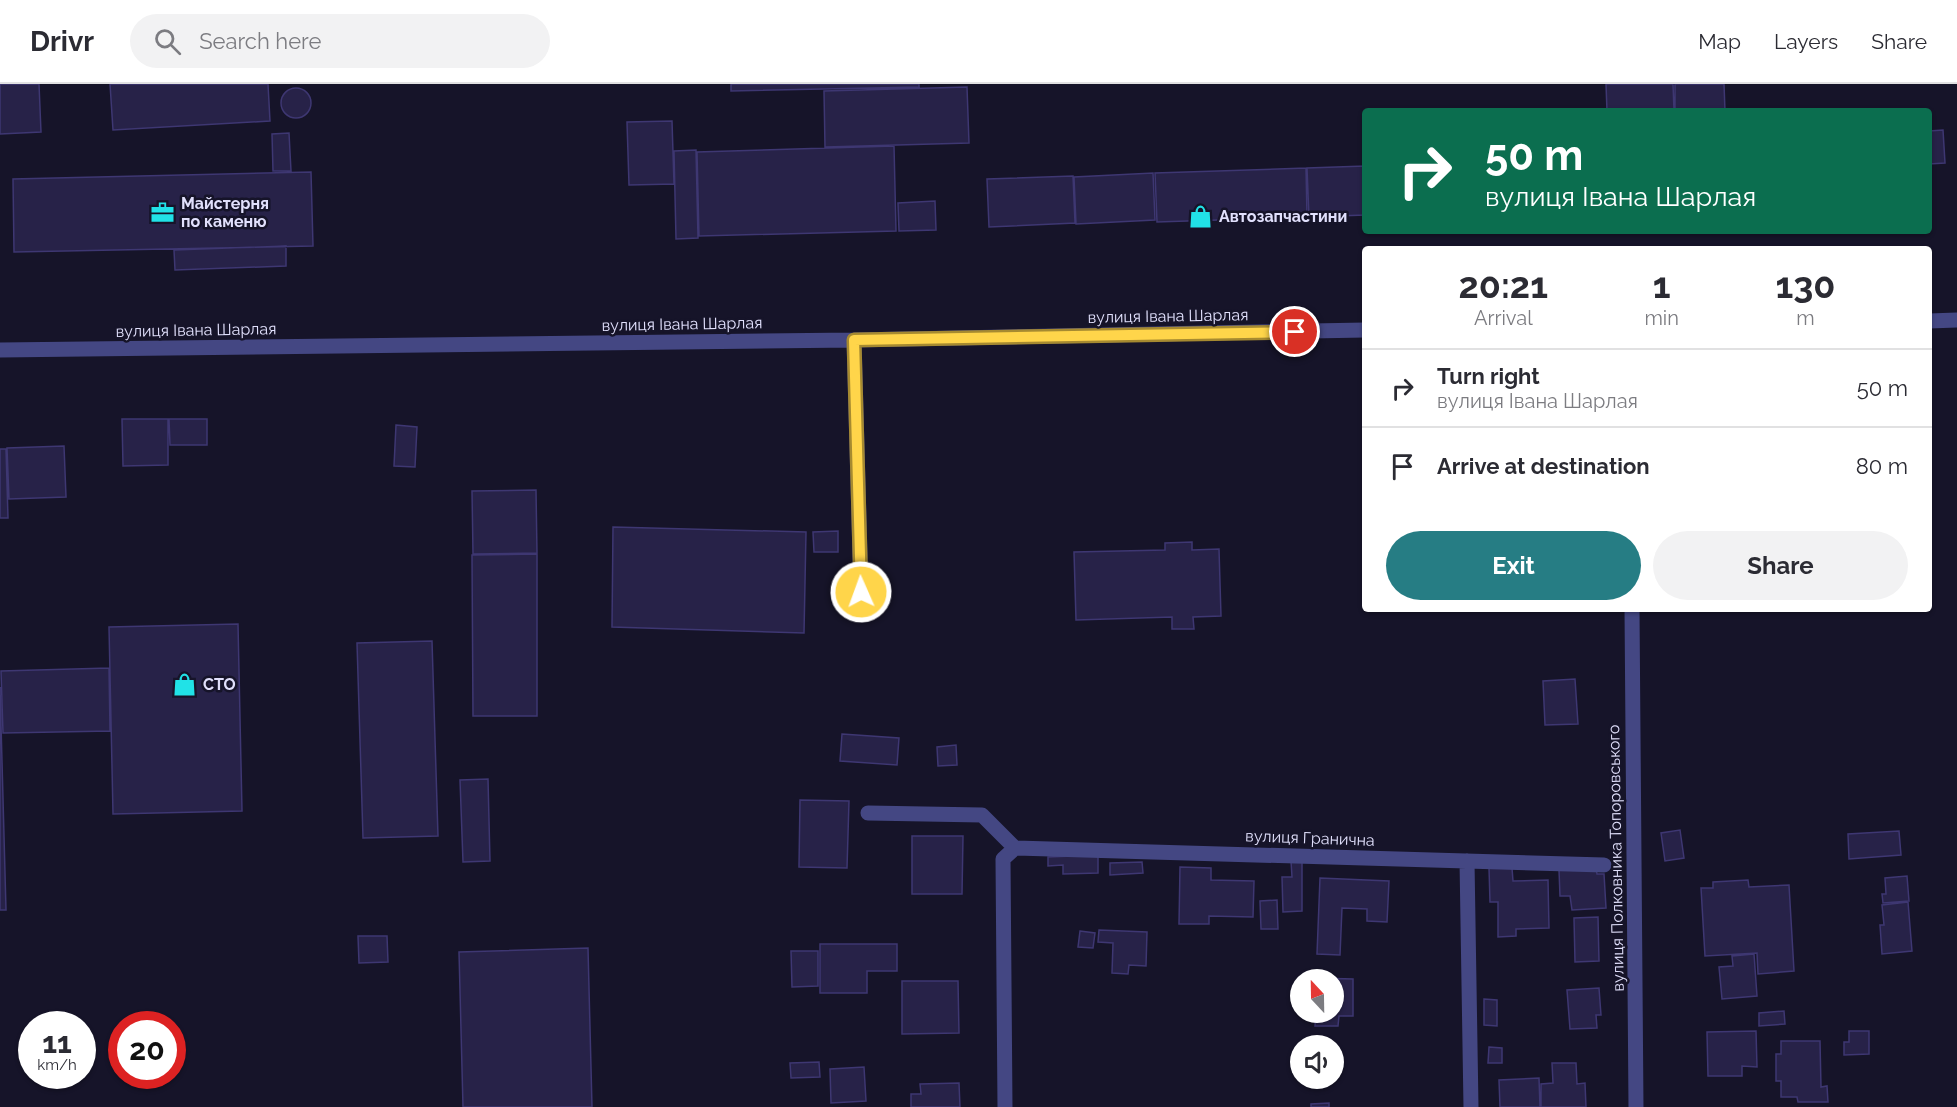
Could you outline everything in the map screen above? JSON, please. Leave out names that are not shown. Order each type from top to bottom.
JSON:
[{"type":"street","points":[[1932,321],[1957,320]]},
{"type":"street","name":"вулиця Івана Шарлая","points":[[0,350],[854,340],[1362,330]]},
{"type":"street","points":[[854,340],[861,592]]},
{"type":"street","name":"вулиця Полковника Топоровського","points":[[1632,612],[1636,1107]]},
{"type":"street","points":[[868,813],[982,815],[1015,848],[1003,859],[1005,1107]]},
{"type":"street","name":"вулиця Гранична","points":[[1015,848],[1604,865]]},
{"type":"street","points":[[1467,861],[1472,1107]]},
{"type":"building","points":[[0,84],[39,84],[41,132],[0,134]]},
{"type":"building","points":[[110,84],[268,84],[270,121],[113,130]]},
{"type":"building","points":[[731,84],[919,84],[919,87],[731,91]]},
{"type":"building","points":[[1606,84],[1673,84],[1674,108],[1607,108]]},
{"type":"building","points":[[1675,84],[1724,84],[1725,108],[1675,108]]},
{"type":"building","points":[[967,87],[969,143],[825,147],[824,91]]},
{"type":"building","points":[[296,88],[307,92],[311,103],[307,114],[296,118],[285,114],[281,103],[285,92]]},
{"type":"building","points":[[672,121],[674,184],[629,185],[627,122]]},
{"type":"building","points":[[1943,130],[1945,163],[1932,164],[1932,131]]},
{"type":"building","points":[[289,133],[291,171],[273,171],[272,134]]},
{"type":"building","points":[[894,146],[896,231],[699,236],[697,152]]},
{"type":"building","points":[[696,150],[698,238],[676,239],[674,151]]},
{"type":"building","points":[[1362,166],[1362,215],[1309,217],[1307,168]]},
{"type":"building","points":[[1306,168],[1307,217],[1157,222],[1155,173]]},
{"type":"building","name":"Майстерня по каменю","points":[[311,172],[313,246],[14,252],[13,179]]},
{"type":"building","points":[[1153,173],[1155,220],[1076,224],[1074,177]]},
{"type":"building","points":[[1073,176],[1075,223],[989,227],[987,179]]},
{"type":"building","points":[[935,201],[936,230],[899,231],[898,203]]},
{"type":"building","points":[[286,246],[286,266],[175,270],[174,250]]},
{"type":"building","points":[[122,419],[168,419],[168,465],[123,466]]},
{"type":"building","points":[[169,419],[207,419],[207,445],[170,445]]},
{"type":"building","points":[[396,425],[417,427],[415,467],[394,466]]},
{"type":"building","points":[[64,446],[66,497],[9,499],[7,448]]},
{"type":"building","points":[[0,449],[6,449],[8,518],[0,518]]},
{"type":"building","points":[[536,490],[537,553],[473,554],[472,491]]},
{"type":"building","points":[[613,527],[806,532],[804,633],[612,627]]},
{"type":"building","points":[[838,531],[838,552],[814,552],[813,532]]},
{"type":"building","points":[[1192,542],[1192,550],[1219,549],[1221,616],[1193,617],[1194,629],[1172,629],[1172,617],[1076,620],[1074,552],[1165,550],[1165,543]]},
{"type":"building","points":[[537,554],[537,716],[473,716],[472,555]]},
{"type":"building","points":[[238,624],[242,811],[113,814],[109,627]]},
{"type":"building","points":[[432,641],[438,836],[363,838],[357,643]]},
{"type":"building","points":[[109,668],[110,731],[3,733],[1,671]]},
{"type":"building","points":[[1575,679],[1578,724],[1545,725],[1543,681]]},
{"type":"building","points":[[0,687],[6,910],[0,910]]},
{"type":"building","points":[[842,734],[899,738],[897,765],[840,761]]},
{"type":"building","points":[[956,745],[957,765],[938,766],[937,747]]},
{"type":"building","points":[[488,779],[490,861],[463,862],[460,780]]},
{"type":"building","points":[[800,800],[849,801],[847,868],[799,867]]},
{"type":"building","points":[[1680,830],[1684,858],[1665,861],[1661,833]]},
{"type":"building","points":[[1899,831],[1901,855],[1849,859],[1848,834]]},
{"type":"building","points":[[912,836],[963,836],[962,894],[912,894]]},
{"type":"building","points":[[1098,855],[1098,873],[1063,874],[1063,865],[1048,866],[1048,857]]},
{"type":"building","points":[[1302,860],[1302,911],[1283,912],[1282,877],[1292,877],[1291,861]]},
{"type":"building","points":[[1142,862],[1143,873],[1110,875],[1110,863]]},
{"type":"building","points":[[1180,867],[1211,868],[1211,880],[1254,881],[1253,917],[1209,916],[1209,924],[1179,924]]},
{"type":"building","points":[[1489,868],[1512,868],[1513,881],[1548,880],[1549,928],[1516,929],[1516,936],[1498,937],[1498,902],[1490,902]]},
{"type":"building","points":[[1596,868],[1597,874],[1604,874],[1606,908],[1572,910],[1570,896],[1560,896],[1559,870]]},
{"type":"building","points":[[1907,876],[1909,901],[1883,903],[1882,894],[1886,894],[1885,878]]},
{"type":"building","points":[[1320,878],[1389,881],[1387,922],[1367,921],[1367,909],[1342,908],[1340,955],[1317,954]]},
{"type":"building","points":[[1748,880],[1749,887],[1789,885],[1794,971],[1758,974],[1757,953],[1705,956],[1701,888],[1713,888],[1713,882]]},
{"type":"building","points":[[1277,900],[1278,929],[1261,929],[1260,901]]},
{"type":"building","points":[[1908,902],[1912,951],[1882,954],[1880,925],[1884,925],[1882,905]]},
{"type":"building","points":[[1598,917],[1599,961],[1575,962],[1574,918]]},
{"type":"building","points":[[1099,930],[1147,932],[1146,966],[1129,965],[1128,974],[1112,973],[1113,943],[1098,942]]},
{"type":"building","points":[[1080,931],[1095,933],[1093,948],[1078,947]]},
{"type":"building","points":[[358,936],[387,936],[388,962],[359,963]]},
{"type":"building","points":[[820,944],[897,944],[897,971],[867,971],[867,993],[820,993]]},
{"type":"building","points":[[588,948],[592,1107],[463,1107],[459,952]]},
{"type":"building","points":[[791,951],[818,951],[818,986],[792,987]]},
{"type":"building","points":[[1754,954],[1757,996],[1722,999],[1719,967],[1733,966],[1732,956]]},
{"type":"building","points":[[1344,979],[1353,979],[1353,1016],[1344,1016]]},
{"type":"building","points":[[902,981],[958,981],[959,1033],[902,1034]]},
{"type":"building","points":[[1599,988],[1601,1015],[1596,1015],[1597,1028],[1570,1029],[1567,990]]},
{"type":"building","points":[[1484,999],[1497,1000],[1497,1026],[1484,1025]]},
{"type":"building","points":[[1784,1011],[1785,1024],[1759,1026],[1759,1013]]},
{"type":"building","points":[[1315,1023],[1338,1023],[1338,1026],[1315,1026]]},
{"type":"building","points":[[1756,1031],[1757,1067],[1742,1066],[1742,1076],[1708,1076],[1707,1032]]},
{"type":"building","points":[[1849,1031],[1869,1031],[1869,1054],[1844,1055],[1844,1042],[1849,1042]]},
{"type":"building","points":[[1781,1041],[1820,1041],[1821,1087],[1827,1086],[1828,1102],[1798,1102],[1797,1097],[1781,1097],[1781,1081],[1776,1081],[1776,1054],[1781,1054]]},
{"type":"building","points":[[1489,1047],[1502,1048],[1502,1063],[1488,1063]]},
{"type":"building","points":[[819,1062],[820,1077],[791,1078],[790,1063]]},
{"type":"building","points":[[1552,1063],[1576,1063],[1577,1084],[1585,1083],[1586,1107],[1541,1107],[1541,1084],[1553,1083]]},
{"type":"building","points":[[864,1067],[866,1101],[831,1103],[830,1069]]},
{"type":"building","points":[[1539,1078],[1540,1107],[1500,1107],[1499,1080]]},
{"type":"building","points":[[959,1083],[960,1107],[911,1107],[911,1094],[921,1094],[920,1084]]},
{"type":"building","points":[[1329,1103],[1329,1107],[1311,1107],[1311,1104]]},
{"type":"place","name":"Майстерня по каменю","points":[[163,212]]},
{"type":"place","name":"Автозапчастини","points":[[1201,216]]},
{"type":"place","name":"СТО","points":[[185,684]]},
{"type":"route","points":[[861,592],[854,340],[1295,332]]}]
